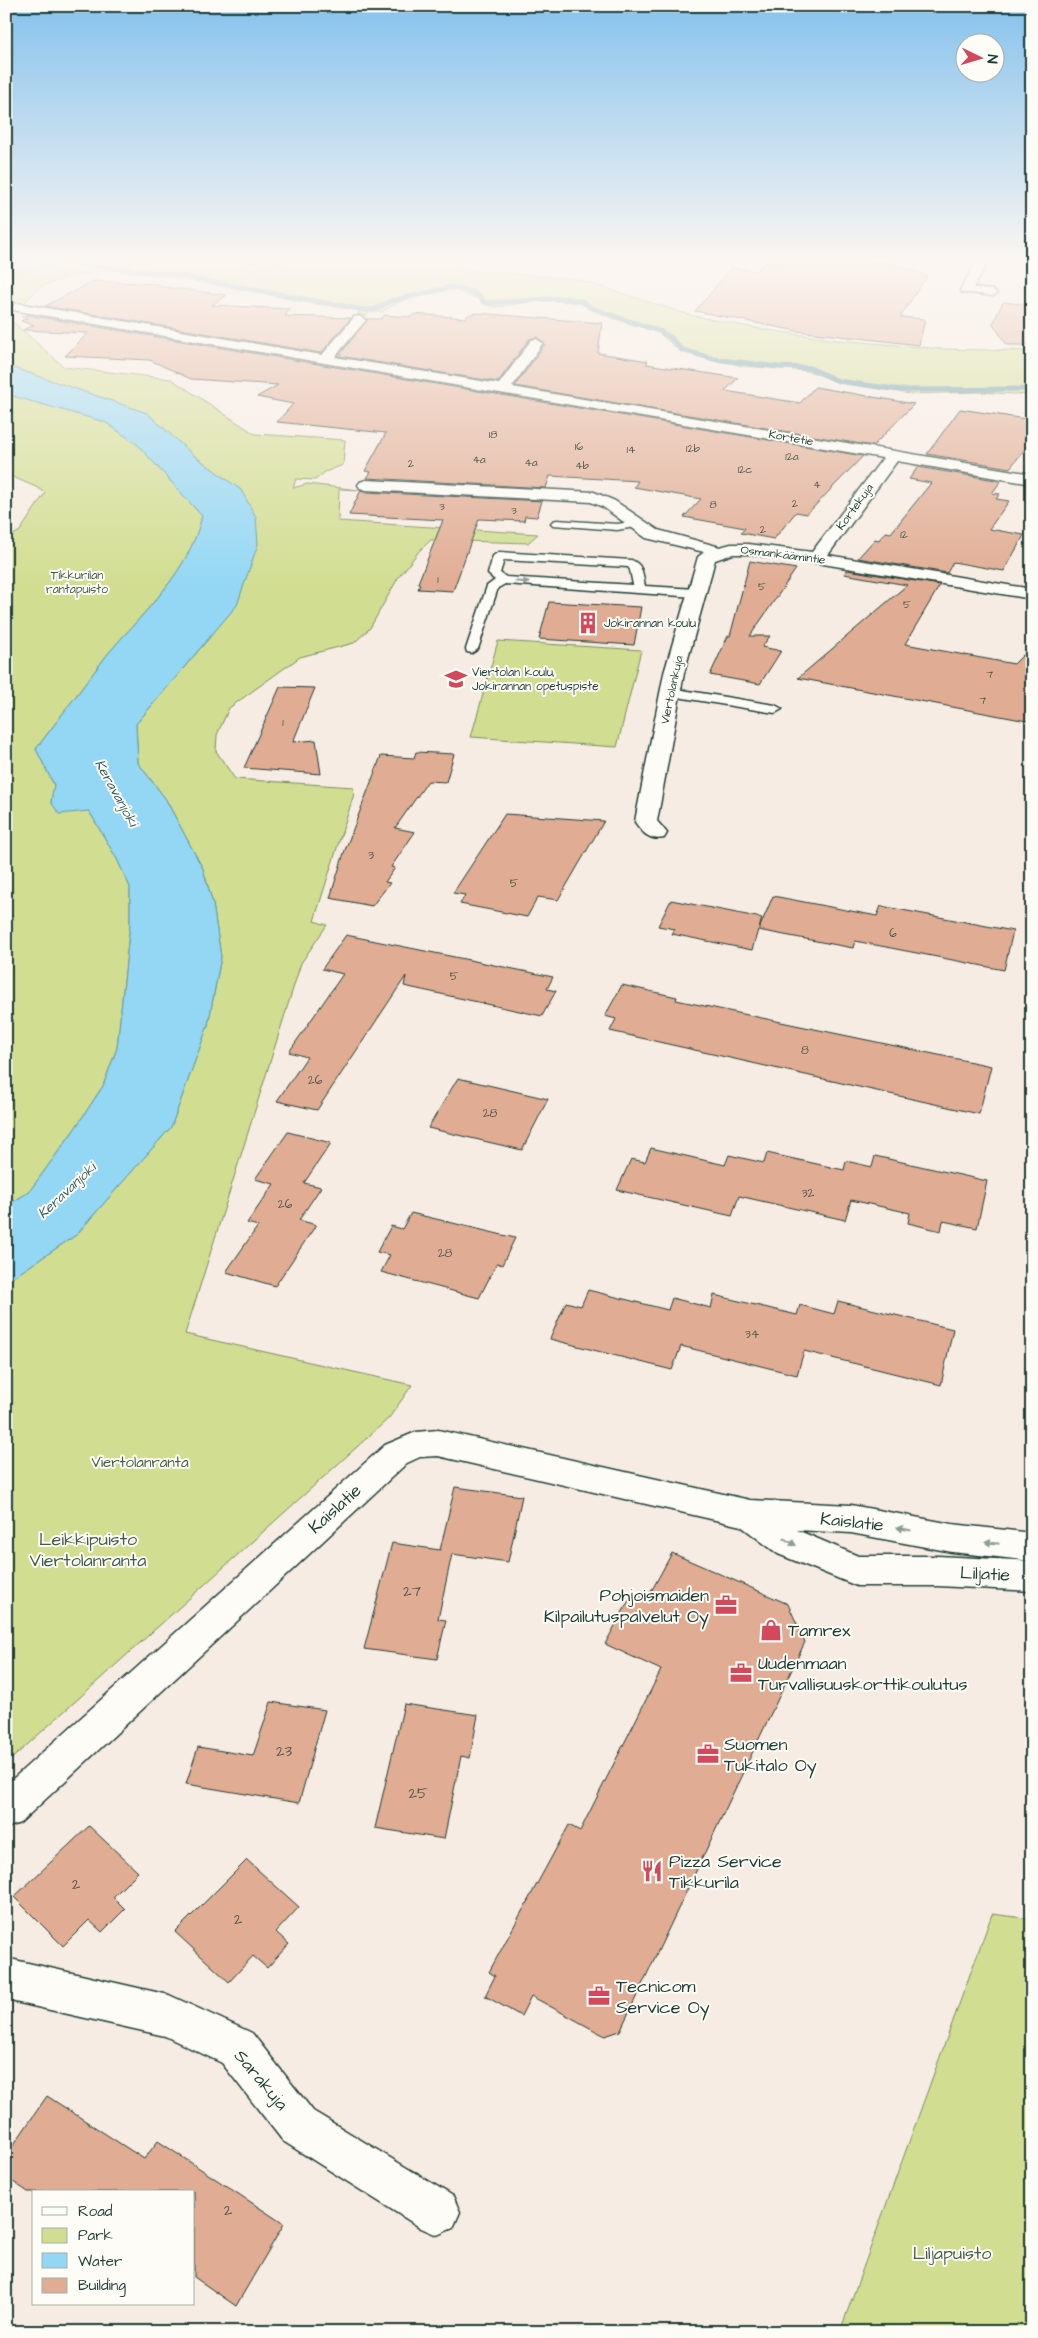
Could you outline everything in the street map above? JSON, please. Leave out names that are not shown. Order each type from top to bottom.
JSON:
[{"type":"street","name":"Kortetie","points":[[397,371],[1032,480]]},
{"type":"street","points":[[503,389],[516,371]]},
{"type":"street","name":"Kortekuja","points":[[817,558],[892,456]]},
{"type":"street","name":"Osmankäämintie","points":[[366,485],[594,497],[609,504],[652,534],[706,547],[717,552],[731,549],[748,549],[817,558],[1032,594]]},
{"type":"street","name":"Viertolankuja","points":[[656,833],[646,822],[670,692],[705,561],[707,557],[717,552]]},
{"type":"street","name":"Kaislatie","points":[[6,1810],[396,1454],[416,1445],[438,1443],[750,1514],[851,1520],[952,1538]]},
{"type":"street","name":"Kaislatie","points":[[750,1514],[790,1544],[857,1571],[938,1571]]},
{"type":"street","name":"Liljatie","points":[[952,1538],[1032,1547]]},
{"type":"street","name":"Liljatie","points":[[938,1571],[1032,1576]]},
{"type":"street","name":"Sarakuja","points":[[6,1979],[169,2016],[237,2048],[298,2126],[437,2212]]},
{"type":"lane","points":[[557,523],[617,527],[638,524]]},
{"type":"lane","points":[[640,589],[636,569],[631,564],[499,556],[494,574],[503,580],[696,593]]},
{"type":"lane","points":[[472,649],[493,586],[503,580]]},
{"type":"lane","points":[[670,692],[775,710]]},
{"type":"green space","name":"Viertolanranta","points":[[23,371],[101,371],[171,379],[255,434],[345,440],[343,465],[325,472],[315,480],[296,479],[293,488],[307,484],[359,490],[339,489],[338,521],[538,534],[528,543],[431,540],[420,550],[398,578],[370,628],[354,643],[300,657],[229,708],[217,735],[216,751],[235,779],[353,787],[354,794],[314,921],[327,925],[301,963],[185,1334],[412,1385],[389,1418],[6,1764],[6,1282],[76,1235],[171,1127],[208,1025],[221,957],[213,904],[203,869],[165,798],[138,763],[136,724],[210,637],[241,490],[192,454],[147,413]]},
{"type":"green space","points":[[809,371],[1032,371],[1032,395],[978,392],[911,394],[840,383]]},
{"type":"green space","name":"Tikkurilan rantapuisto","points":[[6,394],[105,422],[137,444],[202,516],[196,537],[176,573],[150,607],[107,655],[36,749],[54,785],[51,802],[89,811],[117,859],[130,887],[130,924],[117,1048],[103,1086],[29,1192],[6,1206],[6,539],[20,531],[45,493],[6,474]]},
{"type":"green space","points":[[498,641],[641,650],[617,747],[471,737]]},
{"type":"green space","name":"Liljapuisto","points":[[992,1914],[1032,1919],[1032,2332],[886,2332],[842,2326]]},
{"type":"water","name":"Keravanjoki","points":[[6,371],[23,371],[147,413],[192,454],[241,490],[256,517],[258,544],[237,605],[136,724],[138,763],[165,798],[203,869],[213,904],[221,957],[208,1025],[171,1127],[76,1235],[6,1282],[6,1206],[29,1192],[74,1130],[103,1086],[117,1048],[130,924],[130,887],[117,859],[89,811],[59,814],[51,802],[54,785],[36,749],[107,655],[150,607],[176,573],[196,537],[202,516],[137,444],[105,422],[6,394]]},
{"type":"building","points":[[174,371],[360,371],[863,456],[807,514],[796,512],[774,539],[741,533],[745,528],[684,517],[701,499],[634,487],[638,481],[550,476],[546,488],[367,478],[371,472],[365,471],[386,433],[277,422],[293,404],[257,397],[278,385],[191,379]]},
{"type":"building","points":[[431,371],[506,371],[498,382]]},
{"type":"building","points":[[526,371],[693,371],[738,378],[725,391],[800,403],[815,387],[914,404],[873,446],[515,386]]},
{"type":"building","points":[[960,409],[1032,420],[1032,440],[1010,468],[927,454]]},
{"type":"building","points":[[918,467],[1001,481],[992,493],[1000,494],[996,499],[1009,501],[989,529],[1024,535],[1004,571],[953,562],[947,573],[858,558],[875,539],[879,540],[885,532],[891,533],[931,483],[909,479]]},
{"type":"building","points":[[361,490],[366,492],[542,501],[537,517],[525,516],[524,521],[479,519],[453,591],[418,589],[420,584],[418,583],[443,520],[349,515]]},
{"type":"building","points":[[750,561],[796,569],[750,636],[770,636],[762,647],[781,651],[760,684],[710,675],[728,636],[730,636]]},
{"type":"building","points":[[847,570],[940,585],[905,644],[1014,664],[1032,646],[1032,722],[798,678],[907,585],[844,574]]},
{"type":"building","name":"Jokirannan koulu","points":[[549,602],[641,607],[634,645],[539,639]]},
{"type":"building","points":[[280,687],[315,688],[293,742],[316,740],[321,774],[244,768]]},
{"type":"building","points":[[416,752],[454,754],[446,782],[428,781],[395,828],[415,832],[391,867],[395,868],[385,882],[390,883],[372,906],[330,898],[344,853],[381,756],[414,758]]},
{"type":"building","points":[[505,814],[604,821],[558,900],[538,897],[527,917],[460,904],[465,895],[453,893]]},
{"type":"building","points":[[773,896],[877,916],[881,906],[1013,931],[1004,970],[855,941],[853,948],[758,930],[752,950],[672,934],[675,929],[658,926],[671,900],[762,918],[759,929]]},
{"type":"building","points":[[346,935],[553,977],[547,989],[556,991],[542,1016],[404,986],[406,976],[317,1110],[277,1101],[307,1057],[289,1052],[343,974],[322,969]]},
{"type":"building","points":[[622,985],[677,997],[676,1000],[991,1066],[979,1114],[610,1031],[616,1019],[605,1016]]},
{"type":"building","points":[[458,1078],[548,1099],[522,1150],[428,1128]]},
{"type":"building","points":[[288,1132],[331,1143],[304,1183],[321,1187],[299,1220],[316,1225],[275,1286],[226,1272],[258,1226],[247,1223],[274,1184],[255,1179]]},
{"type":"building","points":[[651,1148],[725,1165],[729,1155],[764,1163],[767,1153],[844,1170],[846,1161],[872,1167],[875,1156],[987,1181],[977,1228],[943,1221],[941,1231],[908,1223],[910,1213],[851,1200],[845,1220],[739,1196],[732,1216],[617,1190],[631,1159],[645,1162]]},
{"type":"building","points":[[411,1213],[515,1238],[502,1265],[497,1263],[479,1298],[381,1272],[390,1255],[377,1252],[391,1226],[402,1229]]},
{"type":"building","points":[[588,1290],[668,1310],[672,1298],[711,1308],[714,1295],[797,1315],[800,1305],[834,1314],[838,1301],[953,1329],[941,1385],[804,1351],[797,1375],[681,1346],[672,1370],[550,1339],[566,1302],[581,1306]]},
{"type":"building","points":[[455,1487],[522,1496],[508,1562],[452,1554],[438,1619],[446,1620],[437,1659],[364,1649],[392,1543],[440,1550]]},
{"type":"building","points":[[672,1553],[788,1604],[805,1642],[620,2031],[605,2036],[531,1996],[521,2016],[485,1996],[495,1976],[489,1972],[569,1825],[580,1831],[661,1670],[605,1644],[633,1593],[647,1599]]},
{"type":"building","points":[[271,1702],[325,1710],[299,1803],[186,1784],[198,1747],[253,1756]]},
{"type":"building","points":[[404,1704],[478,1715],[470,1758],[461,1756],[444,1839],[375,1828]]},
{"type":"building","points":[[89,1826],[138,1872],[113,1897],[125,1909],[102,1932],[89,1920],[63,1946],[14,1897]]},
{"type":"building","points":[[247,1860],[299,1907],[276,1932],[289,1944],[267,1968],[253,1956],[229,1982],[175,1932]]},
{"type":"building","points":[[47,2096],[144,2159],[158,2141],[284,2224],[236,2306],[195,2278],[195,2190],[32,2190],[32,2192],[28,2192],[6,2177],[6,2156]]},
{"type":"waterway","points":[[817,371],[838,381],[902,390],[1032,389]]},
{"type":"place","name":"Jokirannan koulu","points":[[588,623]]},
{"type":"place","name":"Viertolan koulu, Jokirannan opetuspiste","points":[[456,679]]},
{"type":"place","name":"Pohjoismaiden Kilpailutuspalvelut Oy","points":[[726,1605]]},
{"type":"place","name":"Tamrex","points":[[771,1630]]},
{"type":"place","name":"Uudenmaan Turvallisuuskorttikoulutus","points":[[741,1673]]},
{"type":"place","name":"Suomen Tukitalo Oy","points":[[708,1754]]},
{"type":"place","name":"Pizza Service Tikkurila","points":[[652,1871]]},
{"type":"place","name":"Tecnicom Service Oy","points":[[599,1996]]},
{"type":"park label","name":"Leikkipuisto Viertolanranta","points":[[88,1549]]}]
